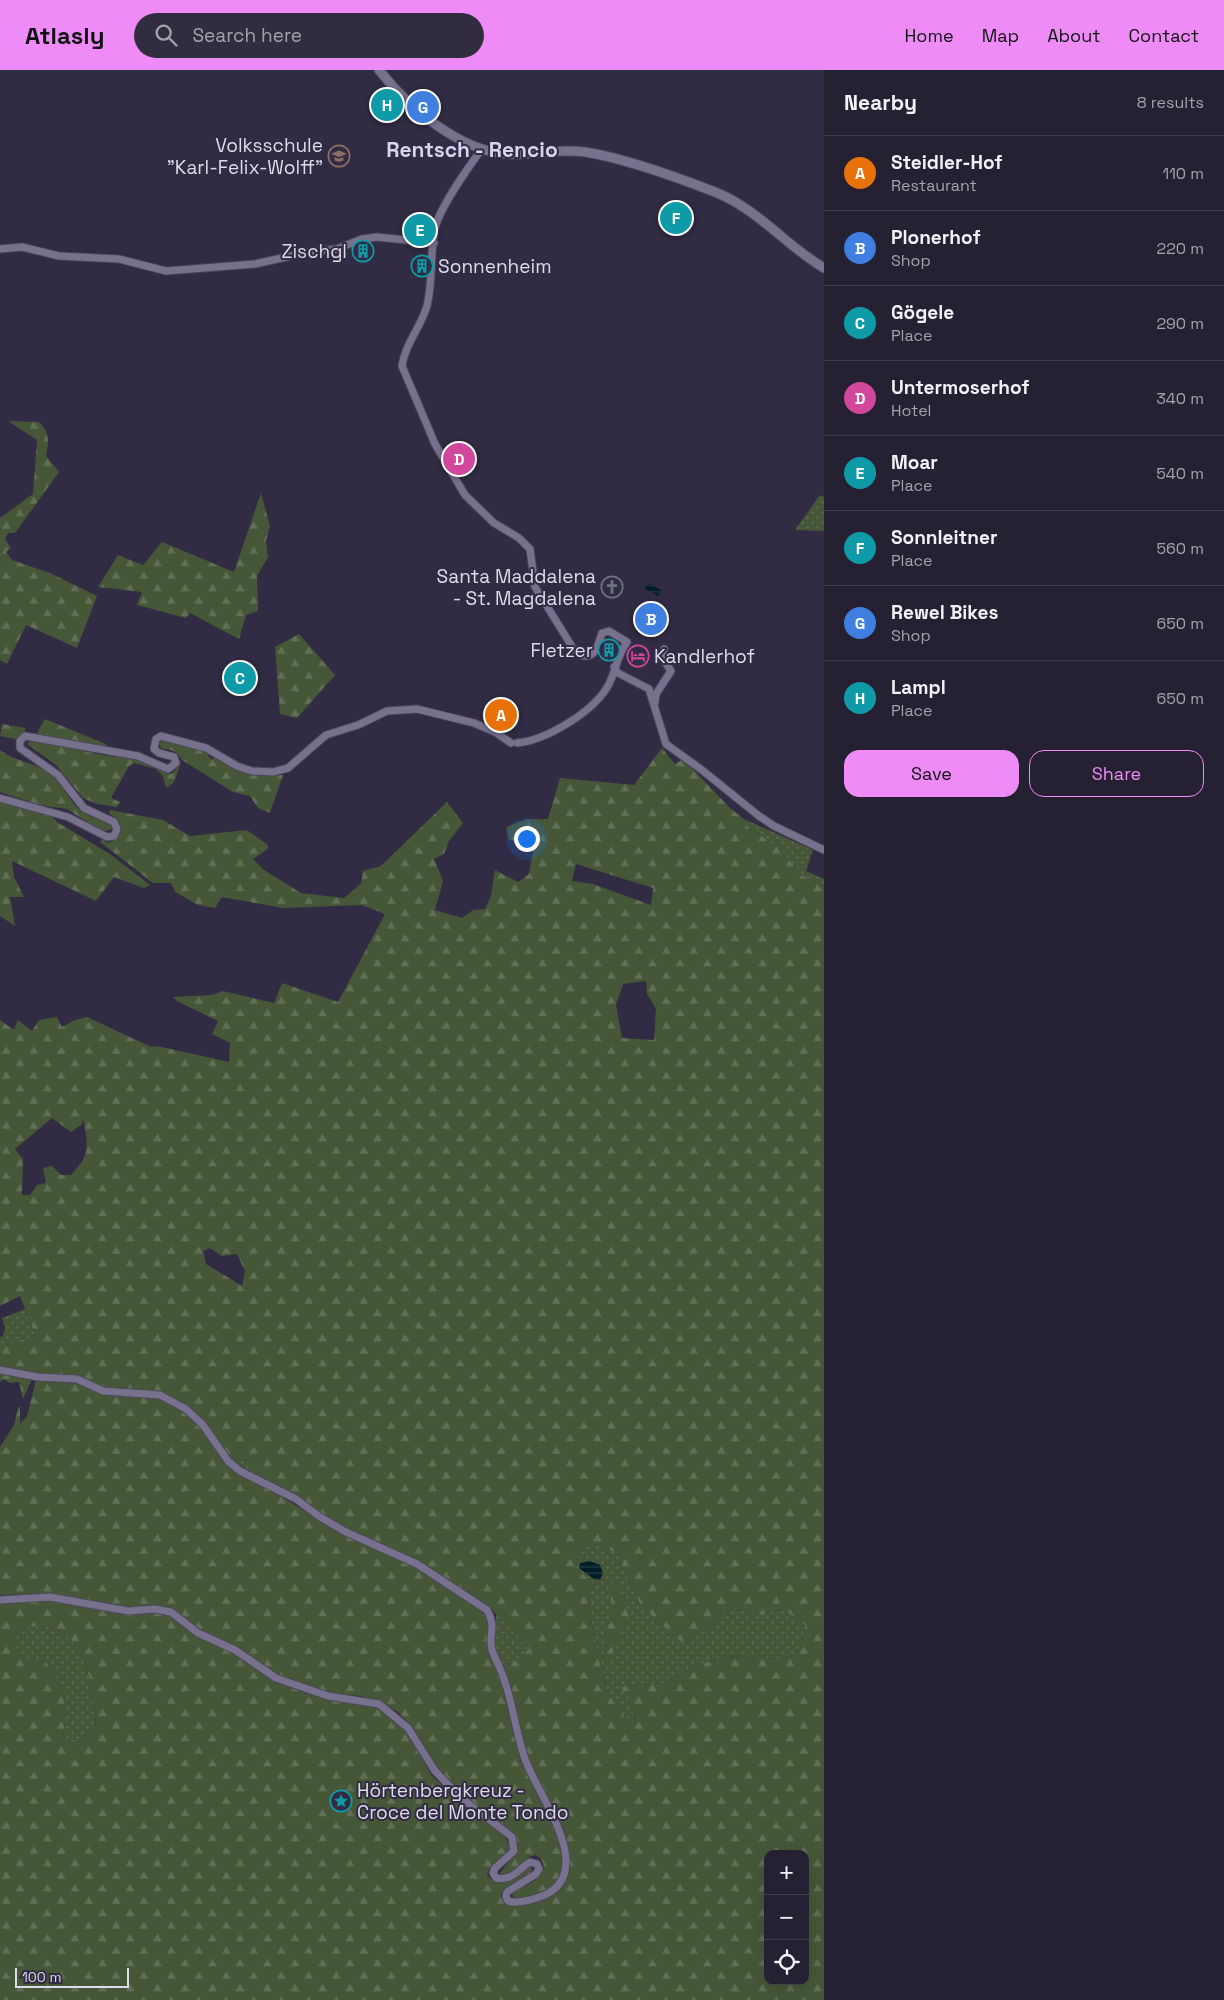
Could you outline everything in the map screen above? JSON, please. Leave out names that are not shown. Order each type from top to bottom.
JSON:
[{"type":"street","points":[[379,70],[412,107],[469,145],[481,150],[511,154],[585,152],[715,192],[746,208],[809,259],[824,268]]},
{"type":"street","points":[[0,798],[68,817],[107,837],[114,836],[117,829],[114,822],[84,808],[58,775],[20,748],[20,741],[25,736],[138,756],[168,769],[176,763],[174,757],[154,749],[156,739],[160,736],[206,748],[232,764],[252,771],[280,772],[288,768],[326,735],[358,725],[387,711],[417,709],[474,723],[514,743],[530,742],[579,717],[602,697],[627,642],[609,631],[602,632],[595,651],[589,656],[583,656],[576,652],[535,587],[530,549],[520,538],[494,523],[465,495],[444,461],[422,416],[402,366],[404,353],[416,332],[426,307],[432,273],[434,232],[439,216],[481,150]]},
{"type":"street","points":[[0,249],[22,247],[59,256],[119,259],[166,270],[256,264],[337,249],[362,239],[377,237],[434,243]]},
{"type":"street","points":[[654,706],[656,694],[671,672],[662,657],[664,649]]},
{"type":"street","points":[[614,667],[618,673],[648,689],[666,744],[759,816],[774,826],[824,850]]},
{"type":"street","points":[[0,1370],[38,1377],[77,1379],[103,1391],[160,1395],[186,1409],[203,1425],[228,1461],[240,1471],[296,1499],[320,1517],[346,1532],[416,1564],[487,1610],[493,1620],[492,1648],[505,1682],[524,1758],[561,1832],[565,1865],[560,1882],[544,1895],[518,1902],[508,1901],[506,1897],[507,1892],[536,1874],[539,1869],[537,1864],[530,1862],[508,1878],[496,1878],[493,1873],[495,1868],[512,1854],[515,1849],[512,1838],[486,1819],[454,1791],[435,1771],[408,1728],[379,1704],[328,1696],[276,1678],[235,1650],[198,1633],[171,1612],[155,1609],[128,1611],[50,1597],[0,1600]]},
{"type":"green space","points":[[8,421],[39,422],[48,438],[46,456],[59,472],[15,533],[8,533],[5,539],[11,548],[6,552],[12,560],[50,573],[97,596],[77,648],[26,625],[7,664],[0,660],[0,518],[33,494],[37,440]]},
{"type":"green space","points":[[261,493],[270,526],[266,541],[268,557],[257,576],[258,611],[246,615],[239,639],[190,613],[186,618],[137,605],[142,592],[98,587],[118,555],[143,565],[162,542],[234,572]]},
{"type":"green space","points":[[820,495],[824,497],[824,531],[795,530]]},
{"type":"green space","points":[[299,634],[335,675],[297,718],[280,714],[275,647]]},
{"type":"green space","points":[[45,719],[106,744],[106,748],[43,737],[37,733]]},
{"type":"green space","points":[[2,724],[25,728],[25,733],[15,739],[0,736]]},
{"type":"green space","points":[[31,740],[107,756],[136,758],[171,774],[180,765],[174,782],[168,787],[165,785],[163,776],[156,769],[134,763],[129,766],[111,798],[120,802],[117,807],[97,804],[83,798],[56,765],[27,744]]},
{"type":"green space","points":[[166,740],[205,750],[210,753],[208,756],[213,760],[214,756],[222,762],[247,773],[283,775],[270,813],[258,808],[250,796],[233,792],[182,760],[178,754],[168,749],[162,749],[159,744],[161,741]]},
{"type":"green space","points":[[662,748],[675,764],[683,759],[730,808],[744,819],[748,827],[778,847],[803,876],[824,885],[824,2000],[0,2000],[0,1602],[49,1599],[128,1614],[156,1612],[170,1616],[197,1636],[237,1653],[275,1680],[378,1707],[393,1717],[405,1730],[432,1776],[473,1814],[502,1833],[511,1847],[491,1867],[487,1875],[492,1880],[503,1882],[514,1878],[529,1865],[532,1867],[532,1871],[525,1881],[502,1892],[501,1897],[504,1902],[514,1905],[554,1892],[569,1873],[564,1831],[526,1757],[504,1670],[529,1649],[491,1609],[474,1596],[418,1562],[346,1529],[321,1515],[297,1497],[248,1470],[252,1461],[228,1457],[205,1423],[162,1393],[136,1390],[119,1391],[102,1388],[80,1376],[38,1373],[0,1367],[0,1348],[20,1340],[36,1337],[20,1296],[0,1306],[0,1020],[14,1030],[18,1020],[32,1031],[39,1020],[57,1017],[62,1027],[75,1020],[87,1017],[151,1047],[157,1046],[229,1062],[230,1043],[212,1034],[218,1021],[177,1001],[173,997],[212,995],[223,991],[274,1003],[282,983],[338,1002],[385,914],[362,905],[283,908],[222,897],[215,908],[198,905],[175,892],[171,883],[153,883],[100,842],[102,840],[108,843],[116,837],[120,829],[119,821],[109,813],[110,810],[163,820],[190,836],[247,830],[268,845],[268,849],[253,859],[264,870],[301,893],[344,898],[361,884],[363,871],[381,866],[447,802],[463,823],[449,841],[444,854],[434,859],[443,881],[435,910],[462,918],[473,910],[485,909],[491,896],[495,870],[518,882],[529,874],[533,852],[530,843],[509,840],[506,827],[527,819],[548,819],[560,778],[634,785]],"holes":[[[576,864],[653,888],[651,905],[593,884],[572,881]],[[646,981],[647,994],[656,1009],[654,1040],[622,1038],[616,1005],[623,984]],[[52,1118],[71,1132],[82,1124],[83,1118],[87,1143],[82,1161],[71,1175],[61,1175],[52,1166],[43,1168],[46,1183],[37,1185],[30,1195],[22,1195],[23,1159],[15,1149]],[[210,1248],[222,1256],[237,1254],[245,1271],[242,1286],[206,1264],[203,1251]],[[599,1544],[617,1554],[641,1606],[682,1642],[710,1628],[723,1612],[744,1609],[761,1615],[783,1609],[805,1625],[800,1651],[782,1659],[724,1656],[691,1668],[666,1683],[620,1686],[632,1703],[635,1723],[627,1719],[608,1694],[596,1648],[588,1601],[594,1584],[576,1568],[579,1548]],[[43,1626],[51,1627],[64,1634],[74,1643],[87,1668],[96,1724],[82,1742],[63,1738],[64,1698],[53,1671],[46,1662],[22,1657],[13,1641],[28,1627]]]},
{"type":"green space","points":[[0,750],[11,757],[41,768],[51,774],[76,806],[88,815],[111,824],[112,829],[103,832],[67,809],[40,805],[0,792]]},
{"type":"green space","points":[[0,802],[52,816],[57,822],[110,854],[150,885],[144,888],[114,877],[96,901],[12,861],[14,877],[24,897],[10,897],[15,926],[0,916]]},
{"type":"green space","points":[[744,819],[813,850],[806,871],[824,879],[824,885],[803,876],[778,847],[748,827]]},
{"type":"green space","points":[[25,1309],[36,1337],[20,1340],[0,1348],[0,1337],[3,1336],[5,1328],[2,1318]]},
{"type":"green space","points":[[0,1373],[32,1379],[23,1399],[19,1382],[10,1383],[3,1379],[0,1382]]},
{"type":"green space","points":[[36,1380],[77,1382],[103,1394],[159,1398],[184,1412],[200,1427],[225,1462],[239,1474],[261,1484],[341,1533],[415,1567],[481,1611],[490,1621],[488,1648],[501,1681],[520,1759],[559,1838],[562,1870],[556,1883],[544,1892],[530,1897],[515,1898],[512,1895],[515,1891],[539,1877],[544,1866],[542,1861],[536,1855],[532,1856],[516,1871],[508,1875],[500,1873],[518,1850],[516,1841],[506,1828],[487,1817],[463,1795],[439,1770],[411,1726],[398,1712],[381,1702],[361,1696],[329,1693],[279,1675],[240,1649],[200,1630],[173,1610],[127,1608],[51,1594],[0,1595],[0,1447],[14,1425],[18,1407],[20,1407],[20,1424],[27,1416]]},
{"type":"green space","points":[[228,1457],[252,1461],[248,1470],[239,1466]]},
{"type":"green space","points":[[599,1544],[617,1554],[641,1606],[710,1628],[723,1612],[744,1609],[761,1615],[784,1609],[805,1625],[800,1651],[782,1659],[724,1656],[691,1668],[666,1683],[621,1686],[632,1703],[635,1724],[627,1719],[608,1694],[596,1648],[588,1601],[594,1584],[576,1568],[579,1548]]},
{"type":"green space","points":[[615,1578],[629,1613],[608,1663],[604,1633],[612,1615],[610,1591]]},
{"type":"green space","points":[[496,1614],[529,1649],[504,1670],[495,1647]]},
{"type":"green space","points":[[28,1627],[51,1627],[64,1634],[74,1643],[81,1655],[87,1668],[96,1724],[82,1742],[63,1738],[64,1698],[53,1671],[46,1662],[22,1658],[13,1641]]},
{"type":"water","points":[[648,583],[661,590],[658,596],[645,589]]},
{"type":"water","points":[[590,1561],[600,1565],[603,1573],[600,1580],[594,1579],[579,1568],[580,1563]]},
{"type":"place","name":"Lampl","points":[[387,105]]},
{"type":"place","name":"Rewel Bikes","points":[[423,107]]},
{"type":"place","name":"Volksschule \"Karl-Felix-Wolff\"","points":[[339,156]]},
{"type":"place","name":"Sonnleitner","points":[[676,218]]},
{"type":"place","name":"Moar","points":[[420,230]]},
{"type":"place","name":"Zischgl","points":[[363,251]]},
{"type":"place","name":"Sonnenheim","points":[[422,266]]},
{"type":"place","name":"Untermoserhof","points":[[459,459]]},
{"type":"place","name":"Santa Maddalena - St. Magdalena","points":[[612,587]]},
{"type":"place","name":"Plonerhof","points":[[651,619]]},
{"type":"place","name":"Fletzer","points":[[609,650]]},
{"type":"place","name":"Kandlerhof","points":[[638,656]]},
{"type":"place","name":"Gögele","points":[[240,678]]},
{"type":"place","name":"Steidler-Hof","points":[[501,715]]},
{"type":"place","name":"Hörtenbergkreuz - Croce del Monte Tondo","points":[[341,1801]]},
{"type":"district","name":"Rentsch - Rencio","points":[[472,150]]}]
